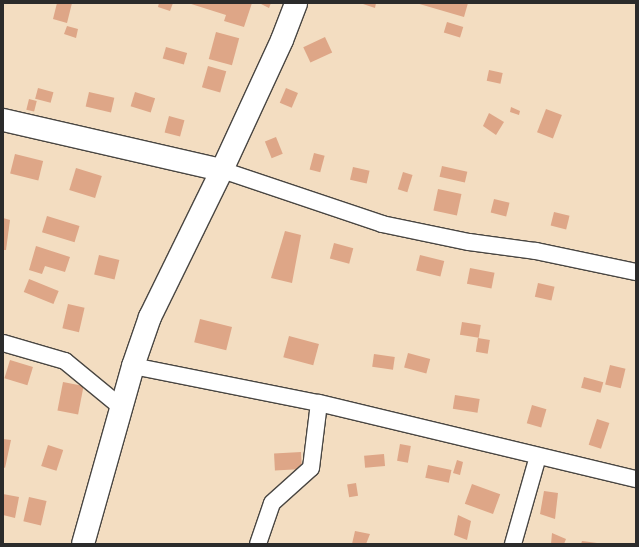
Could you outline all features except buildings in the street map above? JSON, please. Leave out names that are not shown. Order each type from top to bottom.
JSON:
[{"type":"street","points":[[84,544],[121,407],[150,317],[222,170],[282,40],[296,3]]},
{"type":"street","points":[[3,120],[222,170],[382,224],[469,242],[536,251],[636,272]]},
{"type":"street","points":[[3,343],[65,361],[121,407]]},
{"type":"street","points":[[133,366],[319,403],[636,479]]},
{"type":"street","points":[[258,544],[272,503],[312,468],[319,403]]},
{"type":"street","points":[[513,544],[538,456]]}]
